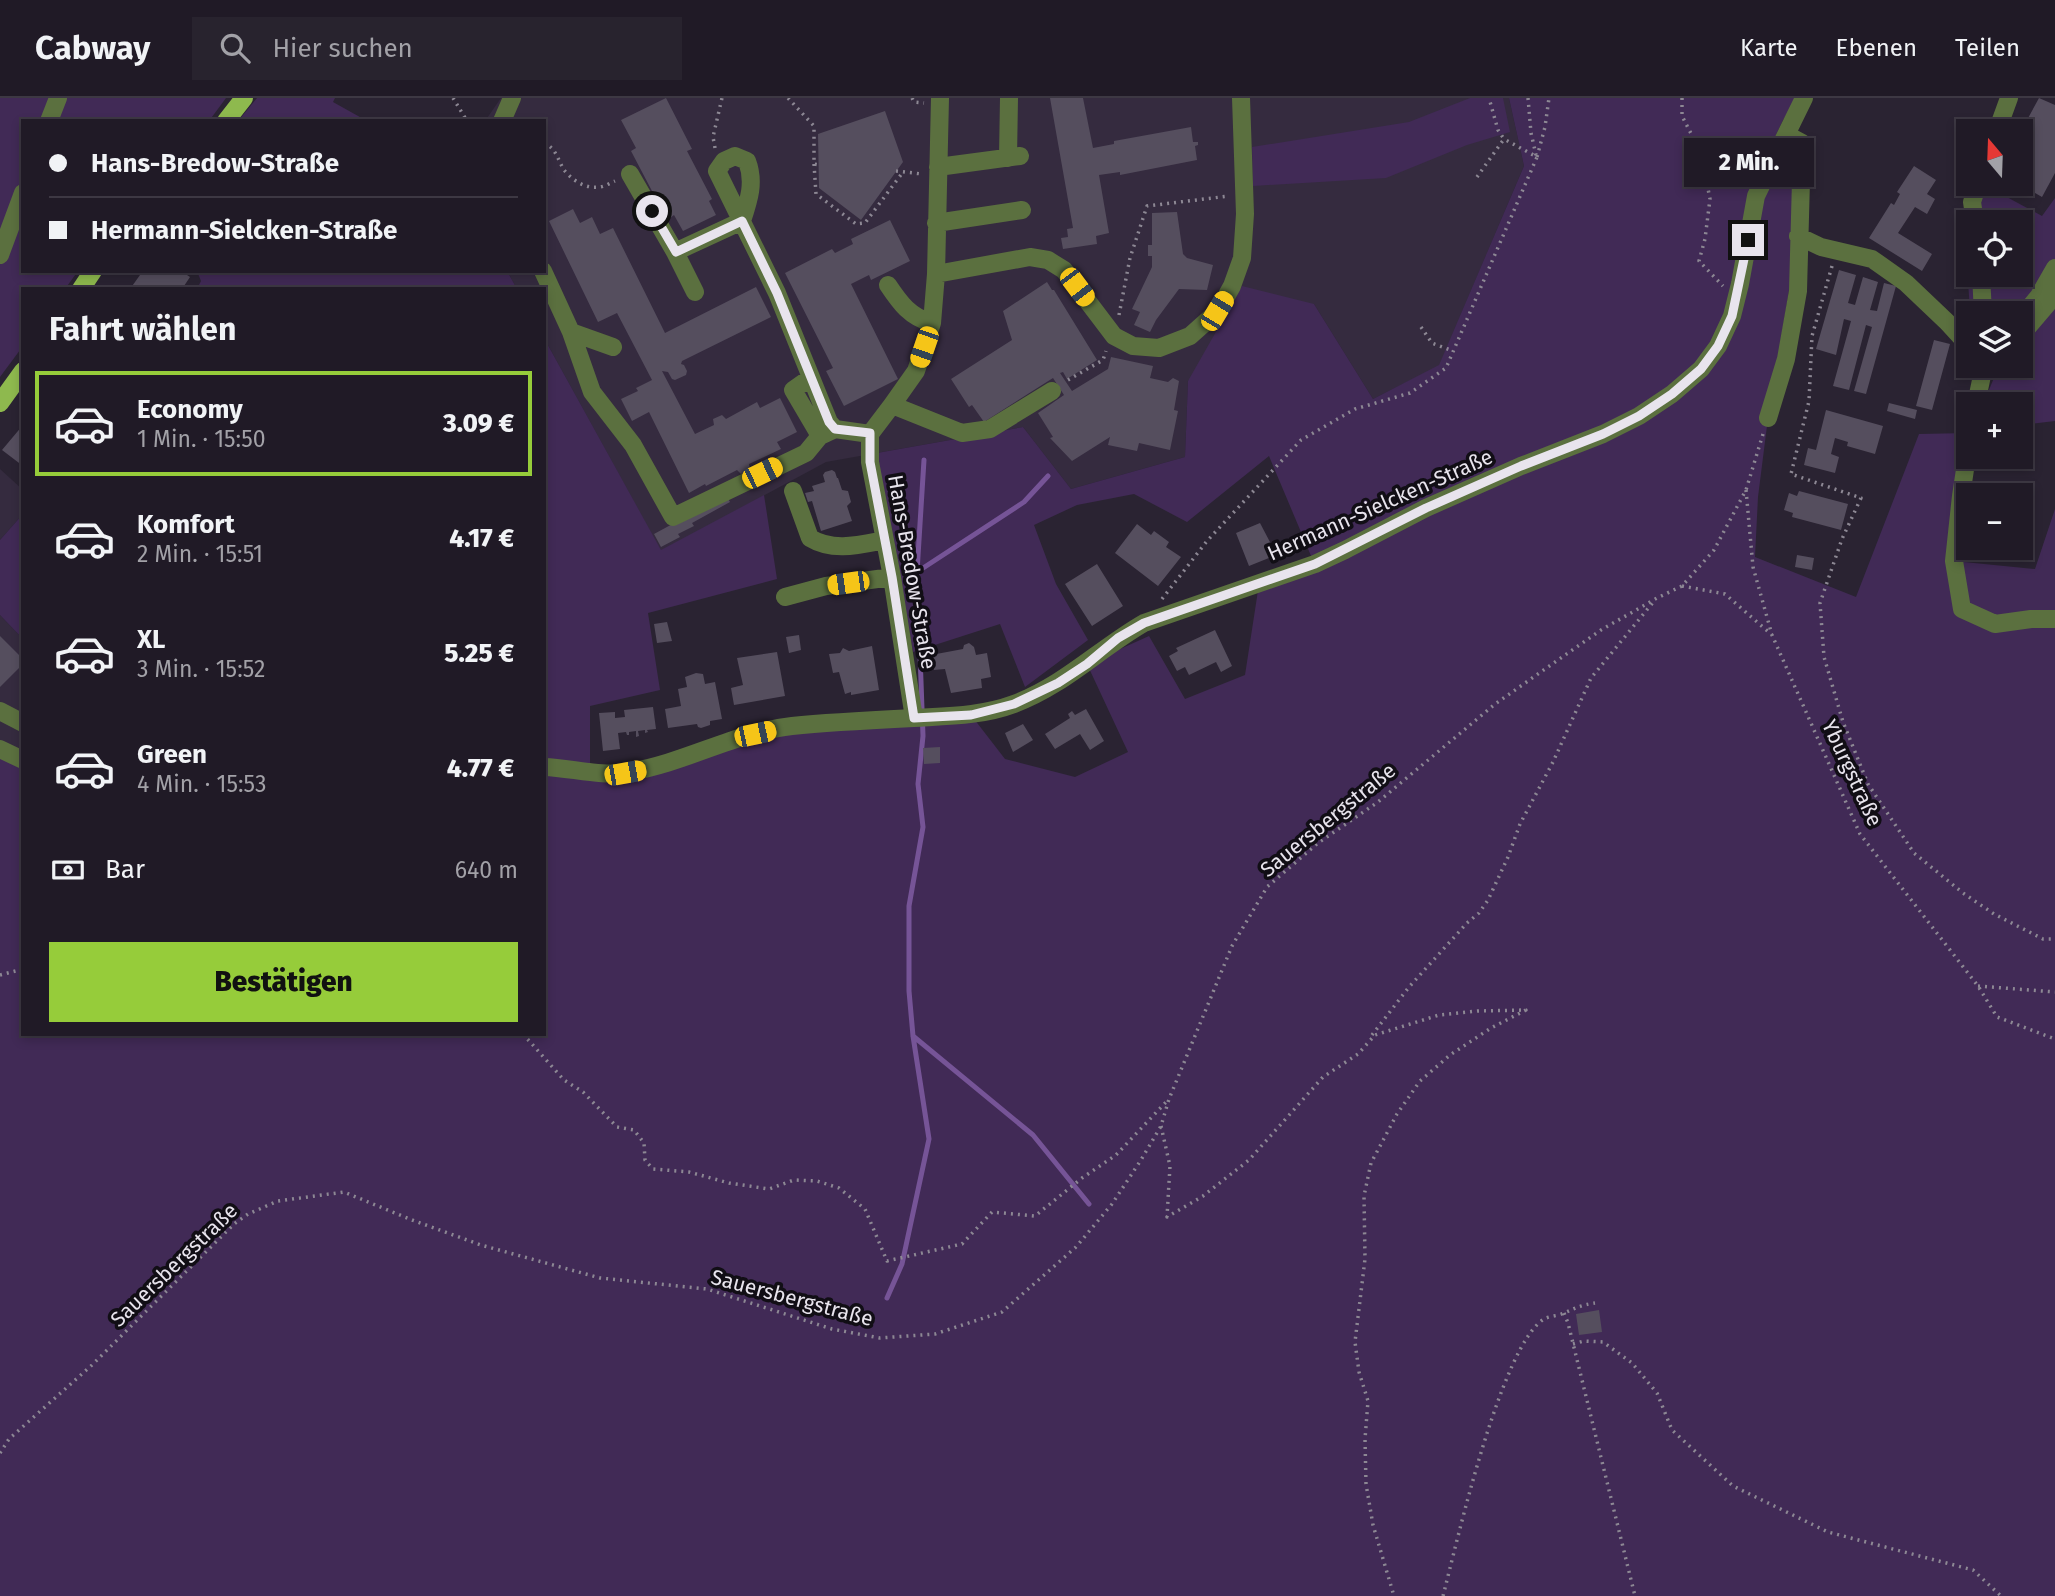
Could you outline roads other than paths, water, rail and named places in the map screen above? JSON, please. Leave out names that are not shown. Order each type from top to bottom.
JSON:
[{"type":"main road","points":[[228,119],[244,98]]},
{"type":"main road","points":[[0,403],[21,374]]},
{"type":"street","points":[[51,119],[58,98]]},
{"type":"street","points":[[503,119],[512,98]]},
{"type":"street","points":[[827,433],[870,433],[916,370],[932,323],[936,274],[940,98]]},
{"type":"street","points":[[938,171],[1014,157],[1009,98]]},
{"type":"street","points":[[936,274],[1030,257],[1048,260],[1064,270],[1112,341],[1158,348],[1190,336],[1217,311],[1233,286],[1242,258],[1245,194],[1241,98]]},
{"type":"street","name":"Hermann-Sielcken-Straße","points":[[546,767],[604,774],[625,773],[790,726],[971,715],[1014,704],[1058,683],[1087,664],[1118,638],[1144,623],[1315,564],[1426,508],[1627,422],[1672,394],[1701,369],[1718,346],[1732,316],[1756,196],[1804,98]]},
{"type":"street","points":[[2001,119],[2009,98]]},
{"type":"street","points":[[1768,418],[1786,359],[1798,291],[1802,143],[1787,135]]},
{"type":"street","points":[[544,273],[571,332],[592,392],[632,445],[673,517],[806,453],[827,433],[829,422],[777,293],[742,221],[717,171],[724,161],[735,156],[747,161],[751,172],[751,191],[742,221],[676,252]]},
{"type":"street","points":[[626,176],[676,252],[695,292]]},
{"type":"street","points":[[0,255],[21,198]]},
{"type":"street","points":[[936,223],[1022,210]]},
{"type":"street","points":[[1798,236],[1821,247],[1872,259],[1906,283],[1956,332]]},
{"type":"street","points":[[2033,303],[2055,268]]},
{"type":"street","points":[[887,285],[904,308],[918,319],[932,323]]},
{"type":"street","points":[[2033,321],[2055,295]]},
{"type":"street","points":[[571,332],[613,347]]},
{"type":"street","points":[[892,405],[962,433],[990,429],[1052,391]]},
{"type":"street","name":"Hans-Bredow-Straße","points":[[870,433],[870,462],[920,717]]},
{"type":"street","points":[[1965,469],[1954,561],[1962,609],[1995,624],[2031,619],[2055,620]]},
{"type":"street","points":[[793,491],[810,538],[816,542],[826,546],[849,546],[885,540]]},
{"type":"street","points":[[785,597],[826,586],[892,577]]},
{"type":"street","points":[[0,711],[21,722]]},
{"type":"street","points":[[0,749],[21,759]]},
{"type":"waterway","points":[[887,1298],[902,1264],[929,1139],[909,991],[909,906],[923,827],[918,784],[923,736],[917,572],[924,460]]},
{"type":"waterway","points":[[917,572],[1024,502],[1048,476]]},
{"type":"waterway","points":[[913,1036],[1033,1135],[1089,1204]]}]
